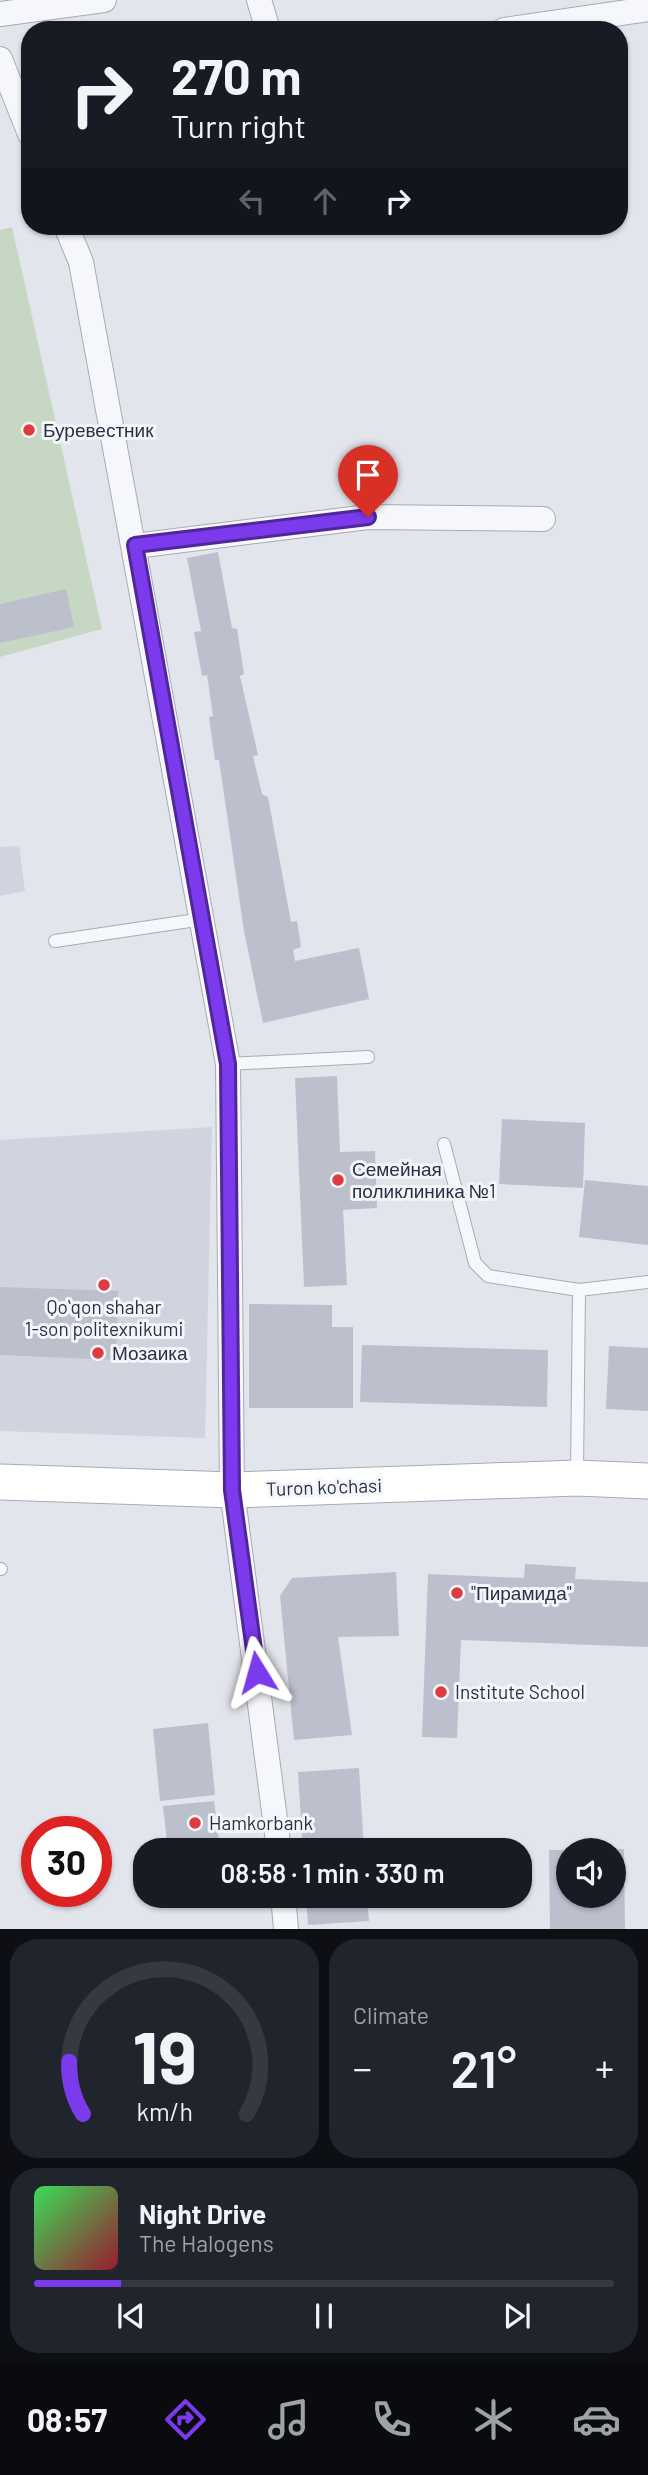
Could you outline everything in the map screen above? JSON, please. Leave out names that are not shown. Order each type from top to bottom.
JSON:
[{"type":"main road","name":"Turon ko'chasi","points":[[0,1482],[232,1490],[577,1478],[648,1481]]},
{"type":"street","points":[[0,14],[104,0]]},
{"type":"street","points":[[259,0],[265,21]]},
{"type":"street","points":[[566,21],[648,9]]},
{"type":"street","points":[[0,59],[21,112]]},
{"type":"street","points":[[70,235],[81,262],[204,919],[228,1064],[232,1490],[277,1838]]},
{"type":"street","points":[[135,545],[368,517],[543,519]]},
{"type":"street","points":[[284,1908],[286,1929]]},
{"type":"lane","points":[[55,941],[204,919]]},
{"type":"lane","points":[[228,1064],[368,1057]]},
{"type":"lane","points":[[444,1144],[475,1263],[488,1276],[579,1290],[648,1282]]},
{"type":"lane","points":[[577,1478],[579,1290]]},
{"type":"shaded area","points":[[19,846],[25,891],[0,896],[0,847]]},
{"type":"shaded area","name":"Qoʻqon shahar 1-son politexnikumi","points":[[212,1127],[205,1438],[0,1431],[0,1140]]},
{"type":"green space","name":"Буревестник","points":[[12,227],[102,629],[0,657],[0,230]]},
{"type":"building","points":[[218,552],[232,628],[237,629],[244,674],[240,676],[258,755],[253,756],[262,794],[268,797],[291,922],[297,921],[301,947],[293,950],[295,961],[359,948],[369,999],[263,1023],[244,931],[219,760],[215,760],[209,717],[213,716],[207,675],[202,676],[194,632],[201,631],[187,558]]},
{"type":"building","points":[[66,589],[74,627],[0,643],[0,604]]},
{"type":"building","name":"Семейная поликлиника №1","points":[[337,1076],[340,1152],[375,1151],[377,1208],[343,1210],[347,1285],[304,1287],[295,1078]]},
{"type":"building","points":[[502,1119],[585,1123],[583,1188],[499,1184]]},
{"type":"building","points":[[585,1180],[648,1186],[648,1245],[579,1237]]},
{"type":"building","points":[[0,1287],[118,1291],[116,1360],[0,1355]]},
{"type":"building","points":[[249,1304],[332,1305],[332,1327],[353,1327],[353,1408],[249,1408]]},
{"type":"building","points":[[362,1345],[548,1350],[547,1407],[360,1402]]},
{"type":"building","points":[[609,1346],[648,1348],[648,1411],[606,1409]]},
{"type":"building","name":"Institute School","points":[[525,1564],[576,1567],[575,1579],[648,1582],[648,1647],[461,1640],[457,1738],[422,1737],[428,1574],[524,1578]]},
{"type":"building","points":[[396,1572],[399,1636],[338,1637],[352,1735],[294,1740],[280,1596],[292,1578]]},
{"type":"building","points":[[208,1723],[215,1795],[160,1801],[153,1729]]},
{"type":"building","points":[[359,1768],[363,1838],[302,1838],[298,1772]]},
{"type":"building","points":[[214,1801],[219,1838],[167,1838],[163,1806]]},
{"type":"building","points":[[549,1850],[556,1850],[556,1908],[625,1908],[625,1929],[550,1929]]},
{"type":"building","points":[[307,1908],[368,1908],[369,1921],[308,1925]]},
{"type":"place","name":"Буревестник","points":[[29,430]]},
{"type":"place","name":"Семейная поликлиника №1","points":[[338,1180]]},
{"type":"place","name":"Qoʻqon shahar 1-son politexnikumi","points":[[104,1285]]},
{"type":"place","name":"Мозаика","points":[[98,1353]]},
{"type":"place","name":"\"Пирамида\"","points":[[457,1593]]},
{"type":"place","name":"Institute School","points":[[441,1692]]},
{"type":"place","name":"Hamkorbank","points":[[195,1823]]},
{"type":"route","points":[[257,1672],[232,1490],[228,1064],[135,545],[368,517]]}]
